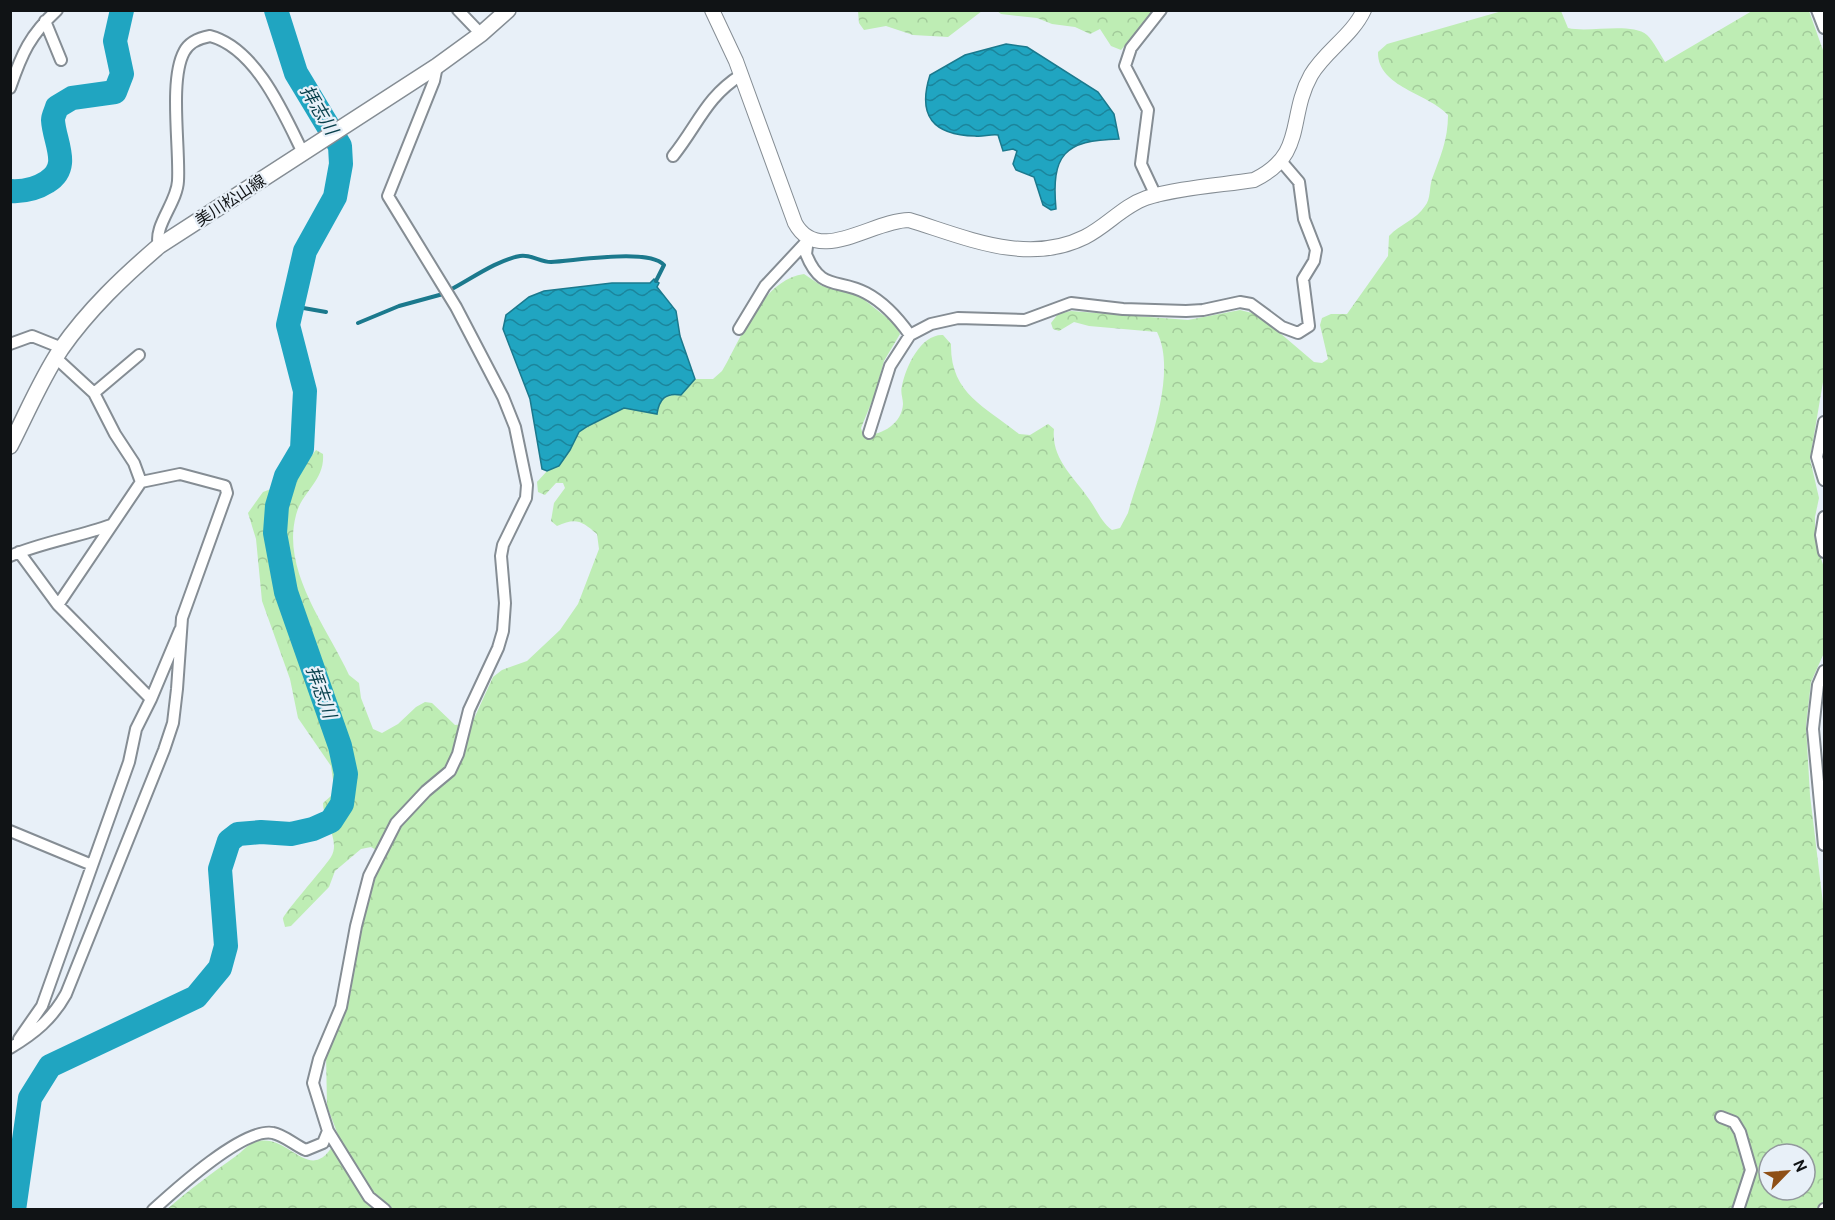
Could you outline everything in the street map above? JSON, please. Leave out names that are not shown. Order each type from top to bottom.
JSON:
[{"type":"main road","name":"美川松山線","points":[[10,446],[59,353],[98,302],[159,246],[437,66],[481,34],[508,10]]},
{"type":"street","points":[[10,88],[27,43],[57,10]]},
{"type":"street","points":[[458,10],[481,34]]},
{"type":"street","points":[[712,10],[741,75],[801,234],[808,239],[830,243],[894,220],[909,219],[1009,249],[1033,250],[1069,243],[1085,237],[1133,204],[1156,196],[1254,180],[1266,174],[1287,154],[1294,137],[1298,112],[1312,74],[1348,33],[1364,10]]},
{"type":"street","points":[[1156,196],[1141,164],[1148,110],[1125,66],[1131,48],[1161,10]]},
{"type":"street","points":[[1817,10],[1824,28]]},
{"type":"street","points":[[45,21],[62,60]]},
{"type":"street","points":[[159,246],[158,232],[172,204],[178,182],[178,76],[184,52],[190,44],[210,36],[219,38],[236,49],[266,84],[303,153]]},
{"type":"street","points":[[385,1209],[369,1197],[328,1131],[313,1083],[319,1059],[341,1007],[356,926],[369,876],[396,823],[426,791],[450,771],[458,754],[469,710],[503,632],[505,603],[501,556],[503,545],[526,498],[527,484],[521,450],[503,397],[456,307],[392,206],[388,196],[434,81],[437,66]]},
{"type":"street","points":[[673,156],[691,134],[699,114],[719,91],[741,75]]},
{"type":"street","points":[[869,433],[890,366],[910,334],[931,324],[958,318],[1025,320],[1071,303],[1123,309],[1186,311],[1240,302],[1251,304],[1291,332],[1304,330],[1310,326],[1310,316],[1303,279],[1314,261],[1316,250],[1304,219],[1299,182],[1281,161]]},
{"type":"street","points":[[739,328],[765,286],[808,239]]},
{"type":"street","points":[[808,239],[806,254],[823,280],[867,293],[889,309],[910,334]]},
{"type":"street","points":[[10,344],[32,336],[59,353],[94,393],[115,434],[134,463],[141,482]]},
{"type":"street","points":[[94,393],[138,355]]},
{"type":"street","points":[[1824,422],[1817,458],[1824,480]]},
{"type":"street","points":[[10,1048],[36,1018],[42,1006],[129,762],[136,729],[180,629],[227,493],[225,486],[180,474],[141,482],[58,605]]},
{"type":"street","points":[[1824,517],[1821,535],[1824,552]]},
{"type":"street","points":[[112,525],[74,538],[32,546],[15,554],[58,605],[151,699]]},
{"type":"street","points":[[10,1048],[44,1025],[57,1010],[83,952],[173,723],[181,647],[180,629]]},
{"type":"street","points":[[1824,672],[1818,685],[1813,729],[1824,845]]},
{"type":"street","points":[[10,831],[92,865]]},
{"type":"street","points":[[1721,1117],[1734,1122],[1740,1132],[1751,1170],[1738,1209]]},
{"type":"street","points":[[153,1209],[194,1176],[252,1135],[276,1133],[306,1150],[323,1143],[328,1131]]},
{"type":"green space","points":[[858,10],[982,11],[948,37],[913,35],[886,26],[864,30],[859,23]]},
{"type":"green space","points":[[997,11],[1155,11],[1121,50],[1111,46],[1100,29],[1090,34],[1075,27],[1052,24],[1037,18],[1001,14]]},
{"type":"green space","points":[[1502,11],[1561,11],[1568,28],[1621,28],[1640,31],[1650,38],[1665,62],[1752,11],[1809,11],[1824,53],[1824,376],[1810,459],[1819,498],[1815,517],[1815,538],[1824,568],[1824,653],[1811,682],[1806,726],[1810,795],[1824,912],[1824,1209],[166,1210],[255,1142],[268,1141],[279,1144],[310,1160],[319,1159],[328,1152],[338,1135],[327,1106],[326,1054],[339,1029],[351,991],[359,929],[374,877],[385,855],[371,847],[361,849],[335,871],[329,887],[291,926],[285,927],[283,919],[285,915],[334,851],[333,837],[323,803],[331,796],[334,787],[331,766],[298,718],[290,679],[262,601],[256,539],[248,513],[263,492],[292,481],[316,450],[323,454],[323,463],[317,479],[303,499],[296,515],[293,536],[295,557],[300,578],[319,618],[349,675],[359,683],[361,698],[373,729],[382,733],[398,724],[416,707],[425,702],[432,703],[455,725],[472,723],[493,677],[502,670],[527,661],[560,630],[578,604],[599,549],[597,534],[583,523],[574,521],[557,526],[551,521],[554,503],[565,488],[563,483],[556,483],[545,495],[538,492],[537,482],[547,471],[559,466],[579,432],[588,426],[624,408],[657,414],[661,401],[667,396],[681,395],[695,379],[713,379],[722,371],[765,298],[789,278],[804,274],[822,286],[845,290],[862,298],[896,325],[900,334],[884,361],[875,394],[861,428],[863,435],[883,431],[895,423],[902,411],[901,388],[911,361],[921,345],[935,336],[943,335],[951,344],[952,361],[957,375],[972,398],[1019,434],[1030,435],[1048,424],[1054,429],[1056,450],[1065,467],[1105,523],[1112,530],[1120,528],[1128,513],[1149,447],[1161,397],[1164,373],[1163,351],[1157,332],[1089,326],[1074,322],[1059,331],[1053,329],[1051,323],[1058,314],[1071,311],[1188,320],[1240,310],[1252,313],[1267,322],[1314,362],[1322,363],[1328,359],[1320,325],[1322,318],[1331,314],[1347,314],[1388,256],[1389,236],[1417,215],[1427,203],[1447,132],[1448,115],[1439,107],[1394,82],[1380,64],[1378,52],[1387,44]]},
{"type":"water","points":[[1006,44],[1027,47],[1098,92],[1114,114],[1119,139],[1100,140],[1074,147],[1059,163],[1056,175],[1056,209],[1051,210],[1043,205],[1034,177],[1016,170],[1013,164],[1017,151],[1013,149],[1003,151],[998,135],[960,135],[948,132],[932,121],[927,112],[926,89],[930,75],[965,55]]},
{"type":"water","points":[[654,279],[659,283],[657,287],[676,311],[680,336],[695,379],[681,395],[675,394],[664,398],[657,414],[624,408],[588,426],[579,432],[559,466],[547,471],[542,469],[530,399],[503,329],[506,315],[529,297],[544,291],[612,283],[650,283]]},
{"type":"waterway","points":[[10,191],[39,186],[47,182],[59,169],[60,154],[53,120],[57,107],[72,98],[115,92],[122,74],[115,41],[122,10]]},
{"type":"waterway","name":"拝志川","points":[[14,1210],[30,1098],[50,1066],[196,997],[220,968],[226,946],[220,869],[229,841],[238,834],[261,832],[291,834],[313,829],[331,821],[342,804],[346,774],[340,746],[286,592],[275,533],[277,506],[286,476],[302,449],[305,391],[288,325],[305,251],[335,197],[341,164],[340,146],[296,73],[276,10]]},
{"type":"waterway","points":[[450,290],[493,266],[520,256],[551,262],[628,256],[643,257],[656,260],[664,265],[656,281]]},
{"type":"waterway","points":[[358,323],[399,306],[443,294]]},
{"type":"waterway","points":[[292,306],[326,312]]}]
